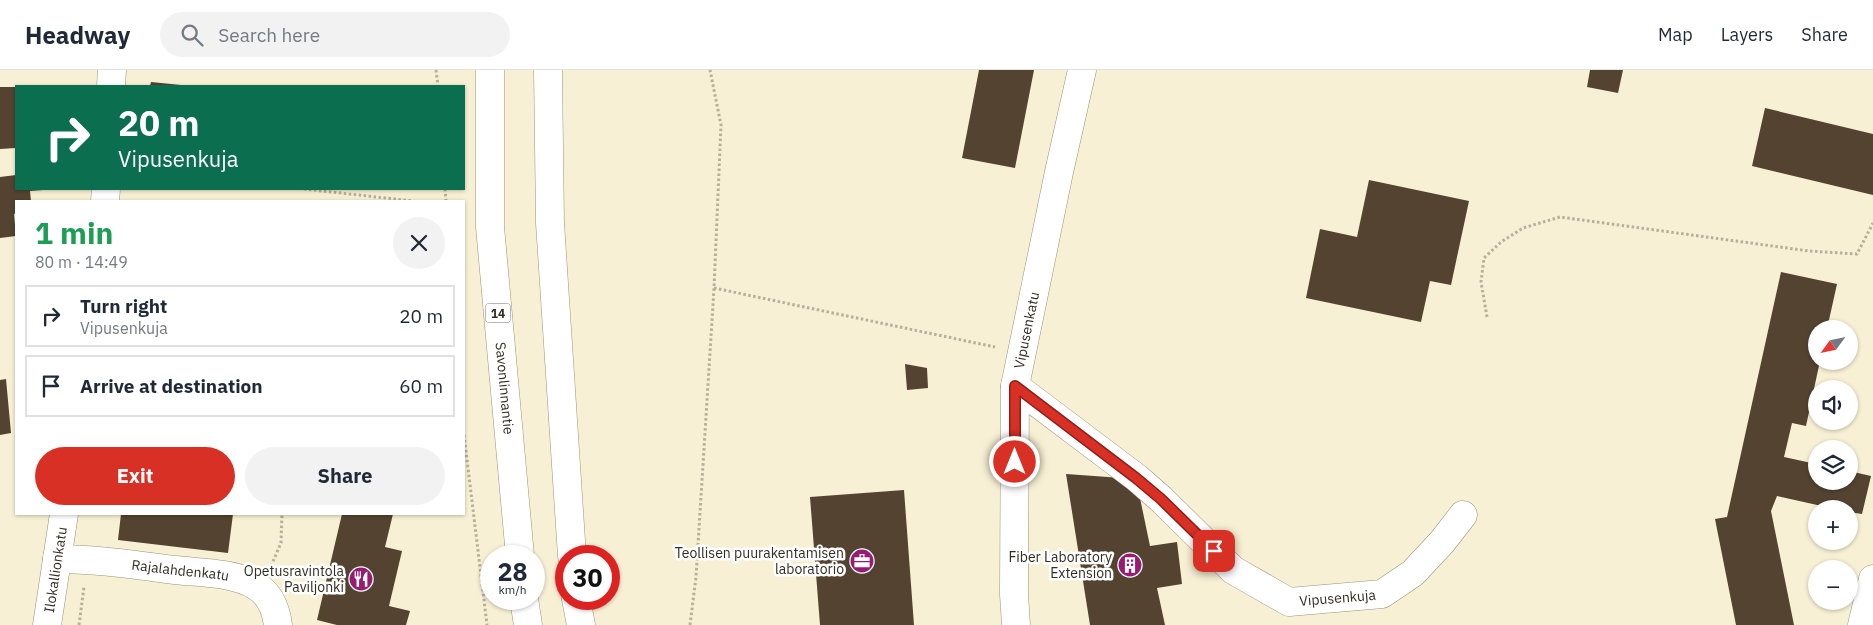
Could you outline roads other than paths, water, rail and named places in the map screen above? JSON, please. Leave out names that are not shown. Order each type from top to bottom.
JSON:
[{"type":"main road","points":[[111,85],[112,70]]},
{"type":"main road","name":"Savonlinnantie","points":[[490,70],[490,227],[519,545]]},
{"type":"main road","points":[[548,70],[550,223],[571,545]]},
{"type":"main road","name":"Vipusenkatu","points":[[1016,625],[1014,594],[1015,386],[1082,70]]},
{"type":"main road","name":"Vipusenkuja","points":[[1015,386],[1161,499],[1233,570],[1289,602],[1382,594],[1413,573],[1442,542],[1463,515]]},
{"type":"main road","name":"Ilokallionkatu","points":[[47,625],[64,515]]},
{"type":"main road","name":"Rajalahdenkatu","points":[[57,559],[86,559],[232,577],[257,587],[269,598],[277,614],[278,625]]},
{"type":"main road","points":[[1862,625],[1873,579]]},
{"type":"main road","points":[[526,610],[528,625]]},
{"type":"main road","points":[[579,610],[582,625]]},
{"type":"place","name":"Teollisen puurakentamisen laboratorio","points":[[862,561]]},
{"type":"place","name":"Fiber Laboratory Extension","points":[[1130,565]]},
{"type":"place","name":"Opetusravintola Paviljonki","points":[[361,579]]}]
